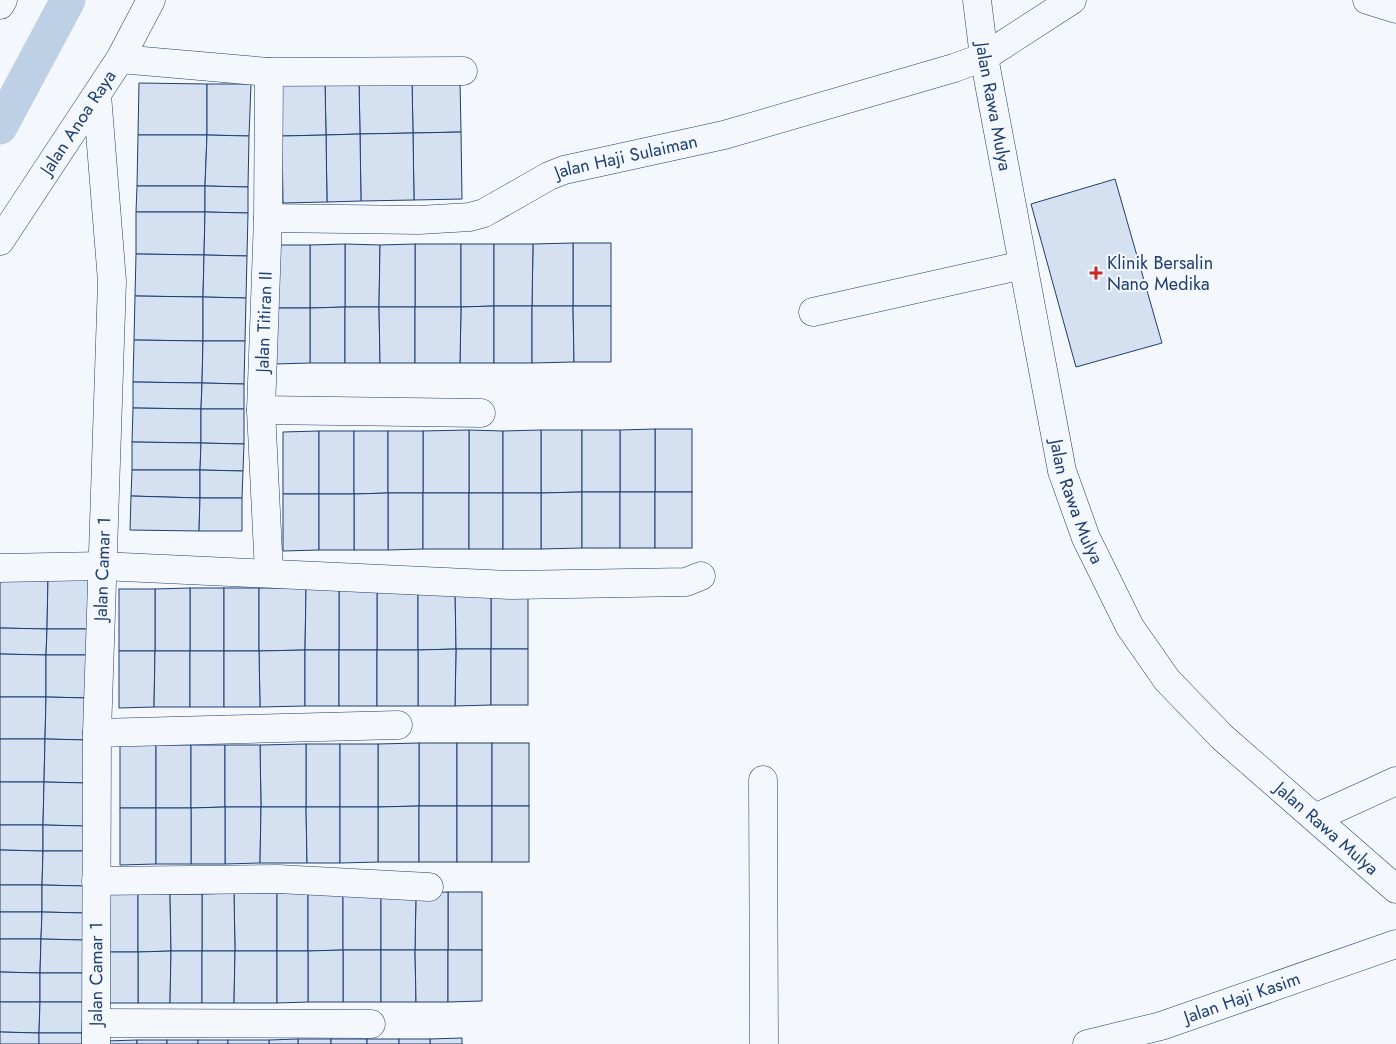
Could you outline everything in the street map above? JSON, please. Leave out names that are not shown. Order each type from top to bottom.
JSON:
[{"type":"street","points":[[0,5],[2,0]]},
{"type":"street","name":"Jalan Anoa Raya","points":[[0,241],[120,59],[151,0]]},
{"type":"street","name":"Jalan Rawa Mulya","points":[[977,0],[984,57],[1062,471],[1086,538],[1130,627],[1167,680],[1215,730],[1396,889]]},
{"type":"street","name":"Jalan Haji Sulaiman","points":[[268,218],[419,220],[470,217],[484,213],[564,170],[724,135],[984,57],[1072,0]]},
{"type":"street","points":[[1367,0],[1396,9]]},
{"type":"street","points":[[120,59],[269,72],[464,71]]},
{"type":"street","name":"Jalan Titiran II","points":[[269,72],[268,218],[261,410],[269,573]]},
{"type":"street","name":"Jalan Camar 1","points":[[96,95],[112,281],[101,566],[97,733],[96,1033]]},
{"type":"street","points":[[813,312],[1023,264]]},
{"type":"street","points":[[261,410],[481,413]]},
{"type":"street","points":[[0,568],[101,566],[512,586],[686,582],[701,576]]},
{"type":"street","points":[[97,733],[398,725]]},
{"type":"street","points":[[762,780],[764,1044]]},
{"type":"street","points":[[1315,818],[1396,781]]},
{"type":"street","points":[[96,881],[278,879],[429,887]]},
{"type":"street","name":"Jalan Haji Kasim","points":[[1087,1044],[1161,1026],[1396,944]]},
{"type":"street","points":[[96,1033],[371,1024]]},
{"type":"building","points":[[412,80],[460,80],[461,132],[413,133]]},
{"type":"building","points":[[412,80],[413,133],[360,134],[359,81]]},
{"type":"building","points":[[359,81],[360,134],[326,135],[325,82]]},
{"type":"building","points":[[325,82],[326,135],[282,136],[281,83]]},
{"type":"building","points":[[139,83],[207,84],[207,135],[138,135]]},
{"type":"building","points":[[207,84],[251,84],[249,136],[207,135]]},
{"type":"building","points":[[461,132],[462,199],[414,200],[413,133]]},
{"type":"building","points":[[413,133],[414,200],[361,201],[360,134]]},
{"type":"building","points":[[360,134],[361,201],[327,202],[326,135]]},
{"type":"building","points":[[138,135],[207,135],[205,186],[137,186]]},
{"type":"building","points":[[207,135],[249,136],[248,187],[205,186]]},
{"type":"building","points":[[326,135],[327,202],[283,203],[282,136]]},
{"type":"building","name":"Klinik Bersalin Nano Medika","points":[[1115,179],[1162,343],[1076,367],[1031,204]]},
{"type":"building","points":[[137,186],[205,186],[205,212],[136,212]]},
{"type":"building","points":[[205,186],[248,187],[248,213],[205,212]]},
{"type":"building","points":[[136,212],[205,212],[204,255],[136,254]]},
{"type":"building","points":[[205,212],[248,213],[247,256],[204,255]]},
{"type":"building","points":[[573,243],[611,243],[611,306],[573,306]]},
{"type":"building","points":[[573,243],[573,306],[532,306],[533,244]]},
{"type":"building","points":[[345,244],[380,245],[379,307],[345,307]]},
{"type":"building","points":[[345,244],[345,307],[310,308],[310,245]]},
{"type":"building","points":[[415,244],[461,244],[461,307],[415,307]]},
{"type":"building","points":[[415,244],[415,307],[379,307],[380,245]]},
{"type":"building","points":[[461,244],[494,244],[494,306],[461,307]]},
{"type":"building","points":[[494,244],[533,244],[532,306],[494,306]]},
{"type":"building","points":[[275,245],[310,245],[310,308],[274,308]]},
{"type":"building","points":[[136,254],[204,255],[203,297],[135,296]]},
{"type":"building","points":[[204,255],[247,256],[246,298],[203,297]]},
{"type":"building","points":[[135,296],[203,297],[203,341],[134,340]]},
{"type":"building","points":[[203,297],[246,298],[245,341],[203,341]]},
{"type":"building","points":[[494,306],[494,363],[460,363],[461,307]]},
{"type":"building","points":[[494,306],[532,306],[532,363],[494,363]]},
{"type":"building","points":[[532,306],[573,306],[574,362],[532,363]]},
{"type":"building","points":[[573,306],[611,306],[611,362],[574,362]]},
{"type":"building","points":[[345,307],[345,363],[310,363],[310,308]]},
{"type":"building","points":[[345,307],[379,307],[380,363],[345,363]]},
{"type":"building","points":[[379,307],[415,307],[415,363],[380,363]]},
{"type":"building","points":[[415,307],[461,307],[460,363],[415,363]]},
{"type":"building","points":[[274,308],[310,308],[310,363],[274,364]]},
{"type":"building","points":[[134,340],[203,341],[202,383],[133,382]]},
{"type":"building","points":[[203,341],[245,341],[244,384],[202,383]]},
{"type":"building","points":[[133,382],[202,383],[201,409],[133,408]]},
{"type":"building","points":[[202,383],[244,384],[244,409],[201,409]]},
{"type":"building","points":[[133,408],[201,409],[201,443],[132,442]]},
{"type":"building","points":[[201,409],[244,409],[244,444],[201,443]]},
{"type":"building","points":[[655,429],[692,429],[692,492],[655,492]]},
{"type":"building","points":[[655,429],[655,492],[620,492],[620,430]]},
{"type":"building","points":[[469,430],[503,431],[503,493],[469,493]]},
{"type":"building","points":[[469,430],[469,493],[423,493],[423,431]]},
{"type":"building","points":[[541,430],[582,430],[582,492],[541,493]]},
{"type":"building","points":[[541,430],[541,493],[503,493],[503,431]]},
{"type":"building","points":[[582,430],[620,430],[620,492],[582,492]]},
{"type":"building","points":[[319,431],[319,494],[283,494],[283,432]]},
{"type":"building","points":[[319,431],[354,431],[354,494],[319,494]]},
{"type":"building","points":[[354,431],[388,431],[388,493],[354,494]]},
{"type":"building","points":[[388,431],[423,431],[423,493],[388,493]]},
{"type":"building","points":[[132,442],[201,443],[200,470],[132,470]]},
{"type":"building","points":[[201,443],[244,444],[243,471],[200,470]]},
{"type":"building","points":[[132,470],[200,470],[200,498],[131,496]]},
{"type":"building","points":[[200,470],[243,471],[242,498],[200,498]]},
{"type":"building","points":[[582,492],[582,548],[541,549],[541,493]]},
{"type":"building","points":[[582,492],[620,492],[620,548],[582,548]]},
{"type":"building","points":[[620,492],[655,492],[655,548],[620,548]]},
{"type":"building","points":[[655,492],[692,492],[692,548],[655,548]]},
{"type":"building","points":[[388,493],[423,493],[423,549],[388,550]]},
{"type":"building","points":[[388,493],[388,550],[354,550],[354,494]]},
{"type":"building","points":[[423,493],[469,493],[469,549],[423,549]]},
{"type":"building","points":[[469,493],[503,493],[503,549],[469,549]]},
{"type":"building","points":[[503,493],[541,493],[541,549],[503,549]]},
{"type":"building","points":[[283,494],[319,494],[319,550],[283,551]]},
{"type":"building","points":[[319,494],[354,494],[354,550],[319,550]]},
{"type":"building","points":[[131,496],[200,498],[199,531],[130,530]]},
{"type":"building","points":[[200,498],[242,498],[242,531],[199,531]]},
{"type":"building","points":[[0,577],[48,577],[47,629],[0,628]]},
{"type":"building","points":[[48,577],[91,578],[90,629],[47,629]]},
{"type":"building","points":[[528,586],[528,649],[491,649],[491,587]]},
{"type":"building","points":[[377,587],[418,587],[418,650],[377,650]]},
{"type":"building","points":[[377,587],[377,650],[339,650],[339,588]]},
{"type":"building","points":[[418,587],[455,587],[456,649],[418,650]]},
{"type":"building","points":[[455,587],[491,587],[491,649],[456,649]]},
{"type":"building","points":[[190,588],[224,588],[224,651],[190,651]]},
{"type":"building","points":[[190,588],[190,651],[155,651],[155,589]]},
{"type":"building","points":[[224,588],[259,588],[259,651],[224,651]]},
{"type":"building","points":[[259,588],[306,588],[305,650],[259,651]]},
{"type":"building","points":[[306,588],[339,588],[339,650],[305,650]]},
{"type":"building","points":[[119,589],[155,589],[155,651],[119,651]]},
{"type":"building","points":[[0,628],[47,629],[46,655],[0,654]]},
{"type":"building","points":[[47,629],[90,629],[89,655],[46,655]]},
{"type":"building","points":[[456,649],[491,649],[491,705],[455,706]]},
{"type":"building","points":[[456,649],[455,706],[418,706],[418,650]]},
{"type":"building","points":[[491,649],[528,649],[528,705],[491,705]]},
{"type":"building","points":[[305,650],[305,706],[260,707],[259,651]]},
{"type":"building","points":[[305,650],[339,650],[339,706],[305,706]]},
{"type":"building","points":[[339,650],[377,650],[377,706],[339,706]]},
{"type":"building","points":[[377,650],[418,650],[418,706],[377,706]]},
{"type":"building","points":[[119,651],[155,651],[154,707],[119,708]]},
{"type":"building","points":[[155,651],[190,651],[190,707],[154,707]]},
{"type":"building","points":[[190,651],[224,651],[224,707],[190,707]]},
{"type":"building","points":[[224,651],[259,651],[260,707],[224,707]]},
{"type":"building","points":[[0,654],[46,655],[46,697],[0,697]]},
{"type":"building","points":[[46,655],[89,655],[89,698],[46,697]]},
{"type":"building","points":[[0,697],[46,697],[45,739],[0,739]]},
{"type":"building","points":[[46,697],[89,698],[88,740],[45,739]]},
{"type":"building","points":[[0,739],[45,739],[44,782],[0,782]]},
{"type":"building","points":[[45,739],[88,740],[87,783],[44,782]]},
{"type":"building","points":[[419,743],[457,743],[457,806],[419,806]]},
{"type":"building","points":[[419,743],[419,806],[378,807],[378,744]]},
{"type":"building","points":[[457,743],[492,743],[492,806],[457,806]]},
{"type":"building","points":[[492,743],[529,743],[529,806],[492,806]]},
{"type":"building","points":[[306,744],[340,744],[340,807],[306,807]]},
{"type":"building","points":[[306,744],[306,807],[261,807],[260,745]]},
{"type":"building","points":[[340,744],[378,744],[378,807],[340,807]]},
{"type":"building","points":[[120,745],[156,745],[156,808],[120,808]]},
{"type":"building","points":[[156,745],[191,745],[191,808],[156,808]]},
{"type":"building","points":[[191,745],[225,745],[225,807],[191,808]]},
{"type":"building","points":[[225,745],[260,745],[261,807],[225,807]]},
{"type":"building","points":[[0,782],[44,782],[43,825],[0,825]]},
{"type":"building","points":[[44,782],[87,783],[86,826],[43,825]]},
{"type":"building","points":[[419,806],[419,862],[378,862],[378,807]]},
{"type":"building","points":[[419,806],[457,806],[457,862],[419,862]]},
{"type":"building","points":[[457,806],[492,806],[492,862],[457,862]]},
{"type":"building","points":[[492,806],[529,806],[529,862],[492,862]]},
{"type":"building","points":[[225,807],[261,807],[260,863],[225,864]]},
{"type":"building","points":[[225,807],[225,864],[191,864],[191,808]]},
{"type":"building","points":[[261,807],[306,807],[307,863],[260,863]]},
{"type":"building","points":[[306,807],[340,807],[340,863],[307,863]]},
{"type":"building","points":[[340,807],[378,807],[378,862],[340,863]]},
{"type":"building","points":[[120,808],[156,808],[156,864],[120,865]]},
{"type":"building","points":[[156,808],[191,808],[191,864],[156,864]]},
{"type":"building","points":[[0,825],[43,825],[43,851],[0,850]]},
{"type":"building","points":[[43,825],[86,826],[86,851],[43,851]]},
{"type":"building","points":[[0,850],[43,851],[42,885],[0,885]]},
{"type":"building","points":[[43,851],[86,851],[85,886],[42,885]]},
{"type":"building","points":[[0,885],[42,885],[42,912],[0,912]]},
{"type":"building","points":[[42,885],[85,886],[84,913],[42,912]]},
{"type":"building","points":[[448,892],[482,892],[482,950],[448,950]]},
{"type":"building","points":[[448,892],[448,950],[415,950],[416,893]]},
{"type":"building","points":[[234,893],[277,893],[277,951],[235,951]]},
{"type":"building","points":[[234,893],[235,951],[202,951],[202,894]]},
{"type":"building","points":[[277,893],[308,893],[308,951],[277,951]]},
{"type":"building","points":[[308,893],[343,893],[343,950],[308,951]]},
{"type":"building","points":[[343,893],[381,893],[381,950],[343,950]]},
{"type":"building","points":[[381,893],[416,893],[415,950],[381,950]]},
{"type":"building","points":[[105,894],[138,894],[138,952],[105,952]]},
{"type":"building","points":[[138,894],[170,894],[171,951],[138,952]]},
{"type":"building","points":[[170,894],[202,894],[202,951],[171,951]]},
{"type":"building","points":[[0,912],[42,912],[41,939],[0,939]]},
{"type":"building","points":[[42,912],[84,913],[84,940],[41,939]]},
{"type":"building","points":[[0,939],[41,939],[40,973],[0,972]]},
{"type":"building","points":[[41,939],[84,940],[83,973],[40,973]]},
{"type":"building","points":[[343,950],[381,950],[381,1002],[343,1002]]},
{"type":"building","points":[[343,950],[343,1002],[308,1002],[308,951]]},
{"type":"building","points":[[381,950],[415,950],[416,1002],[381,1002]]},
{"type":"building","points":[[415,950],[448,950],[448,1002],[416,1002]]},
{"type":"building","points":[[448,950],[482,950],[482,1001],[448,1002]]},
{"type":"building","points":[[171,951],[170,1003],[138,1003],[138,952]]},
{"type":"building","points":[[171,951],[202,951],[202,1003],[170,1003]]},
{"type":"building","points":[[202,951],[235,951],[234,1003],[202,1003]]},
{"type":"building","points":[[235,951],[277,951],[277,1003],[234,1003]]},
{"type":"building","points":[[277,951],[308,951],[308,1002],[277,1003]]},
{"type":"building","points":[[105,952],[138,952],[138,1003],[105,1003]]},
{"type":"building","points":[[0,972],[40,973],[40,1002],[0,1002]]},
{"type":"building","points":[[40,973],[83,973],[83,1002],[40,1002]]},
{"type":"building","points":[[0,1002],[40,1002],[39,1033],[0,1032]]},
{"type":"building","points":[[40,1002],[83,1002],[82,1033],[39,1033]]},
{"type":"building","points":[[0,1032],[39,1033],[39,1044],[0,1044]]},
{"type":"building","points":[[39,1033],[82,1033],[82,1044],[39,1044]]},
{"type":"building","points":[[462,1038],[462,1044],[430,1044],[430,1039]]},
{"type":"building","points":[[298,1039],[331,1039],[331,1044],[298,1044]]},
{"type":"building","points":[[298,1039],[298,1044],[269,1044],[269,1040]]},
{"type":"building","points":[[331,1039],[367,1039],[367,1044],[331,1044]]},
{"type":"building","points":[[367,1039],[399,1039],[399,1044],[367,1044]]},
{"type":"building","points":[[399,1039],[430,1039],[430,1044],[399,1044]]},
{"type":"building","points":[[137,1040],[137,1044],[106,1044],[106,1041]]},
{"type":"building","points":[[137,1040],[167,1040],[167,1044],[137,1044]]},
{"type":"building","points":[[167,1040],[198,1040],[198,1044],[167,1044]]},
{"type":"building","points":[[198,1040],[228,1040],[228,1044],[198,1044]]},
{"type":"building","points":[[228,1040],[269,1040],[269,1044],[228,1044]]},
{"type":"waterway","points":[[0,127],[68,0]]},
{"type":"place","name":"Klinik Bersalin Nano Medika","points":[[1096,273]]}]
